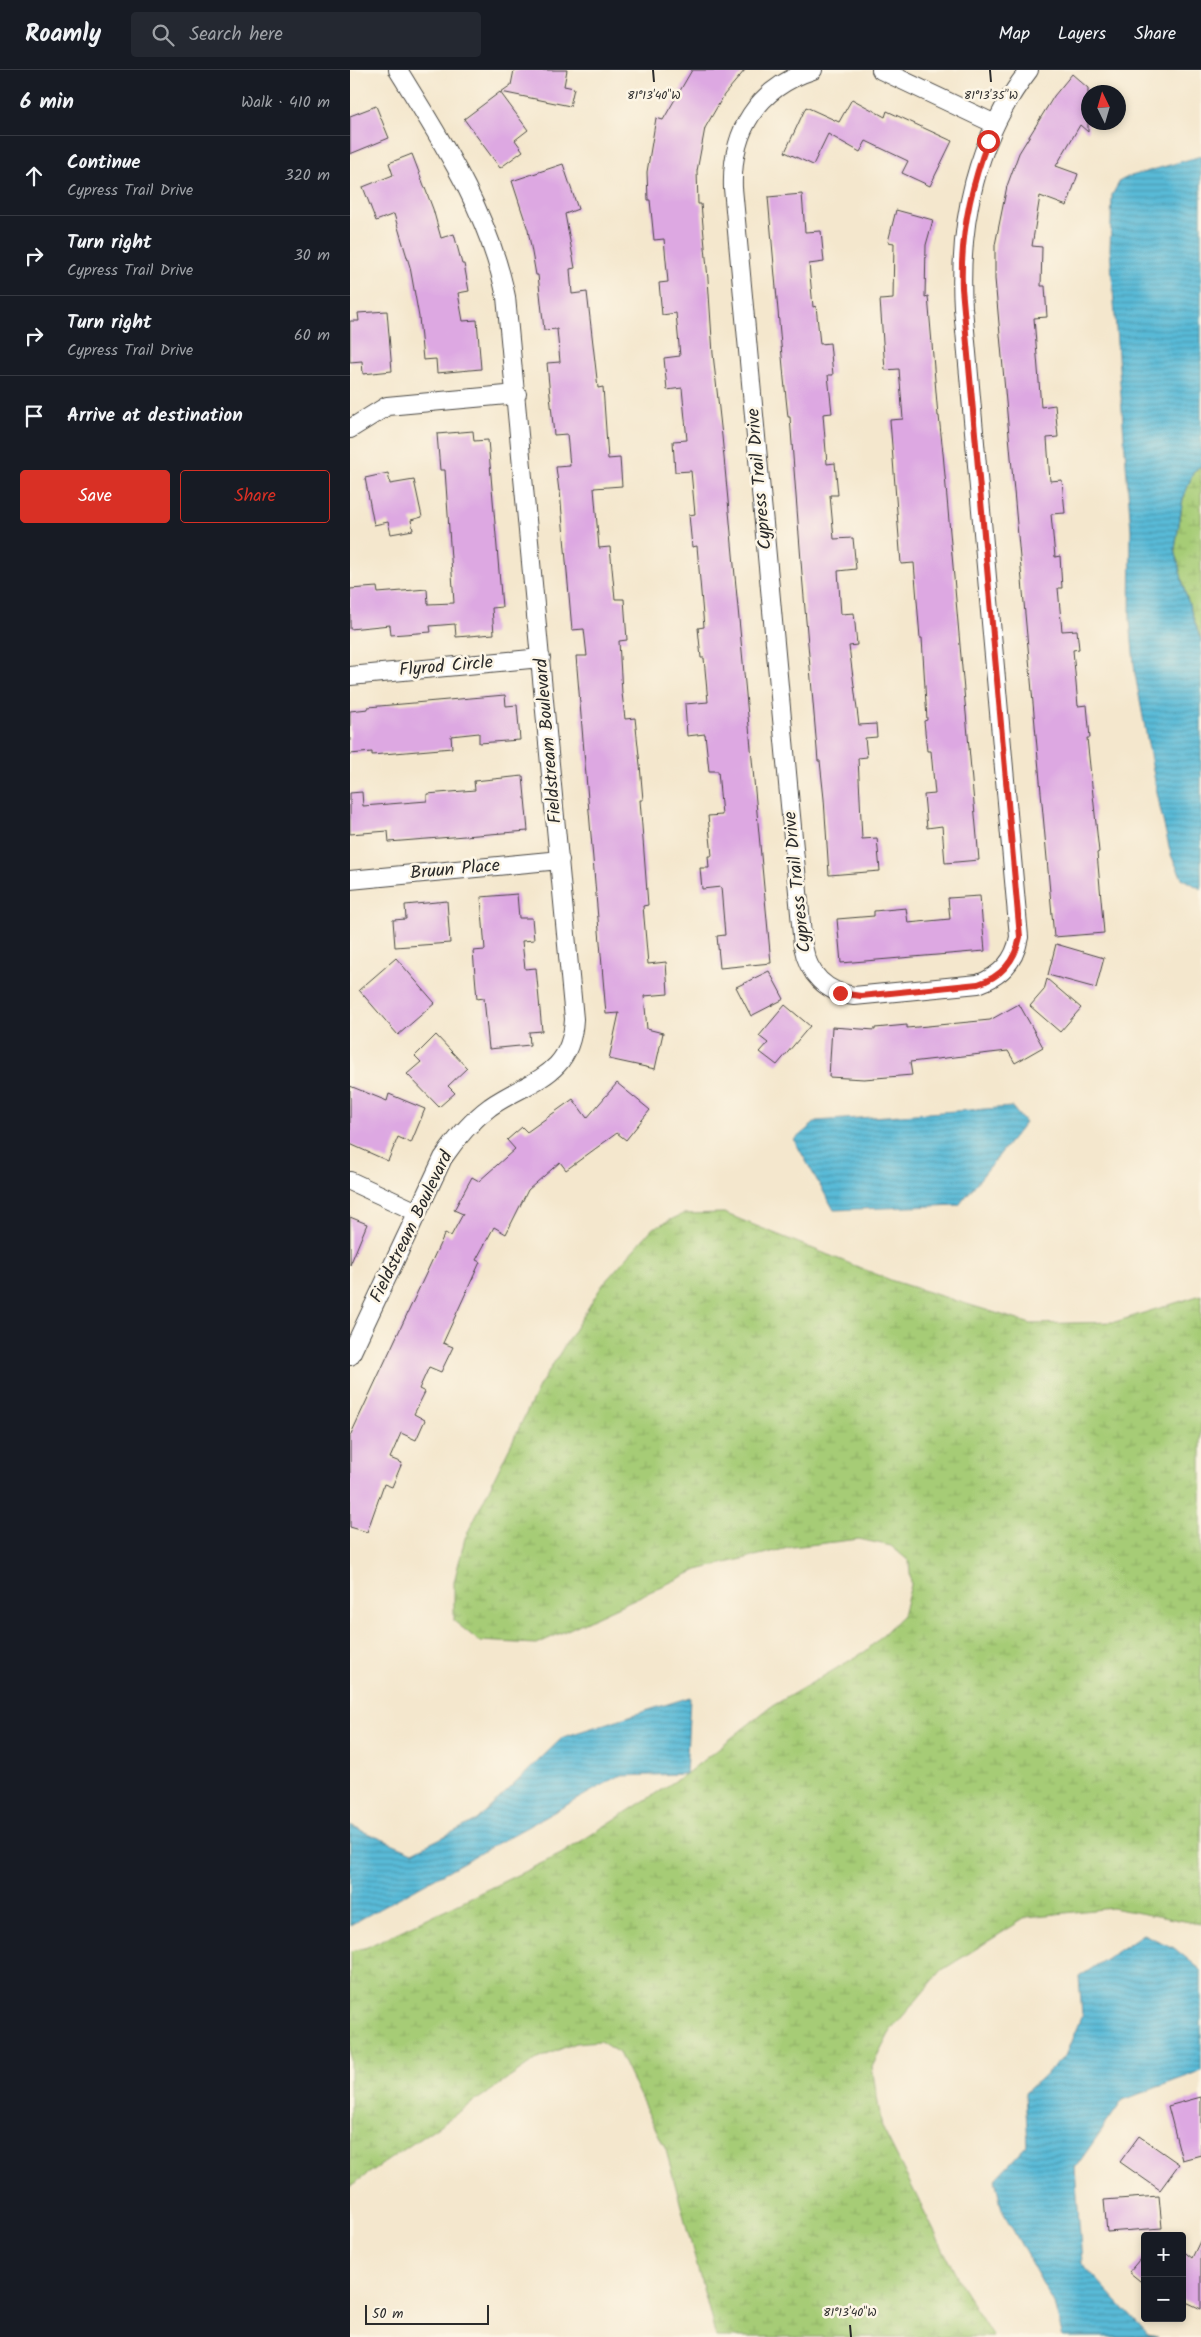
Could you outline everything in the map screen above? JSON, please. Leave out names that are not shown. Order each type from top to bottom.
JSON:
[{"type":"street","name":"Cypress Trail Drive","points":[[813,70],[780,86],[763,100],[750,116],[738,141],[733,182],[803,946],[808,964],[816,976],[834,990],[847,995],[861,996],[978,984],[994,978],[1008,965],[1016,951],[1020,937],[962,278],[963,238],[969,200],[994,124],[1030,70]]},
{"type":"street","points":[[882,70],[994,124]]},
{"type":"street","name":"Fieldstream Boulevard","points":[[350,1356],[437,1169],[458,1137],[496,1103],[548,1075],[560,1064],[567,1053],[573,1035],[574,1020],[517,394],[506,298],[484,222],[452,156],[401,71]]},
{"type":"street","points":[[350,428],[387,406],[517,394]]},
{"type":"street","name":"Flyrod Circle","points":[[350,676],[541,658]]},
{"type":"street","name":"Bruun Place","points":[[350,880],[560,860]]},
{"type":"street","points":[[350,1181],[417,1212]]},
{"type":"green space","points":[[1201,466],[1201,641],[1185,592],[1175,549],[1183,499],[1194,470]]},
{"type":"green space","points":[[724,1213],[893,1281],[1031,1324],[1115,1322],[1201,1295],[1201,1924],[1112,1908],[1027,1917],[942,1970],[891,2030],[872,2067],[882,2127],[961,2285],[993,2337],[716,2337],[666,2150],[619,2053],[600,2041],[575,2043],[537,2059],[350,2186],[350,1951],[365,1948],[561,1854],[686,1774],[769,1708],[866,1651],[903,1615],[911,1585],[909,1561],[891,1546],[859,1539],[792,1547],[697,1570],[537,1644],[479,1641],[454,1621],[454,1582],[465,1538],[540,1385],[603,1284],[653,1228],[683,1214]]},
{"type":"water","points":[[1201,156],[1201,466],[1194,471],[1183,499],[1175,549],[1185,592],[1201,641],[1201,889],[1182,878],[1171,855],[1160,808],[1135,674],[1130,620],[1131,530],[1110,249],[1112,195],[1120,181]]},
{"type":"water","points":[[1012,1107],[1025,1123],[959,1205],[834,1210],[794,1140],[817,1121]]},
{"type":"water","points":[[690,1697],[686,1774],[619,1776],[350,1925],[350,1826],[413,1852],[477,1820],[563,1737]]},
{"type":"water","points":[[1143,1934],[1174,1948],[1201,1970],[1201,2071],[1123,2100],[1075,2168],[1082,2263],[1148,2335],[1158,2337],[1063,2337],[1054,2304],[1002,2210],[995,2179],[1028,2144],[1025,2093],[1065,2056],[1082,2015],[1079,1977]]},
{"type":"building","points":[[514,70],[567,70],[564,86],[574,88],[570,106],[501,92],[511,85]]},
{"type":"building","points":[[692,70],[745,70],[724,95],[705,128],[697,171],[698,204],[701,204],[713,354],[771,963],[720,968],[717,936],[725,935],[721,887],[702,889],[700,868],[709,868],[708,856],[712,856],[708,816],[722,815],[718,771],[709,771],[705,734],[687,736],[685,704],[708,702],[704,658],[701,658],[698,628],[704,627],[697,546],[692,547],[689,515],[695,514],[691,471],[675,472],[673,441],[687,440],[682,388],[667,390],[664,358],[680,356],[676,313],[662,315],[659,283],[668,282],[664,239],[654,240],[650,200],[648,200],[647,172],[656,118],[663,120]]},
{"type":"building","points":[[1072,74],[1085,85],[1081,85],[1081,126],[1056,166],[1078,174],[1067,206],[1040,196],[1032,246],[1042,247],[1041,286],[1045,286],[1047,317],[1034,318],[1041,407],[1055,405],[1058,437],[1047,438],[1050,481],[1062,480],[1065,513],[1051,514],[1055,557],[1060,556],[1062,588],[1058,588],[1062,631],[1077,630],[1079,649],[1073,650],[1078,706],[1087,705],[1090,738],[1087,738],[1099,852],[1097,853],[1104,933],[1054,937],[995,279],[995,245],[1007,186],[1019,153],[1054,96]]},
{"type":"building","points":[[500,92],[528,130],[515,140],[523,151],[500,168],[464,119]]},
{"type":"building","points":[[852,99],[885,117],[887,111],[952,141],[930,186],[902,173],[908,161],[866,141],[860,152],[828,134],[813,165],[785,152],[806,107],[839,122]]},
{"type":"building","points":[[376,106],[389,138],[350,154],[350,116]]},
{"type":"building","points":[[412,154],[433,209],[441,238],[454,234],[462,264],[464,264],[469,291],[458,293],[463,321],[477,320],[481,369],[437,373],[436,359],[423,360],[419,317],[410,267],[394,214],[376,221],[363,187],[393,175],[389,163]]},
{"type":"building","points":[[563,164],[578,209],[565,214],[575,268],[570,269],[572,294],[587,292],[598,388],[603,387],[608,459],[620,458],[622,486],[594,488],[599,548],[610,547],[615,599],[624,599],[627,640],[619,641],[622,693],[625,719],[635,718],[640,765],[643,800],[640,800],[648,905],[643,906],[648,964],[666,962],[668,994],[644,996],[647,1029],[663,1033],[655,1069],[609,1059],[619,1013],[606,1014],[576,656],[587,656],[584,629],[572,630],[560,491],[556,467],[570,466],[567,434],[554,435],[549,385],[547,363],[560,362],[557,329],[544,330],[538,275],[536,275],[528,230],[512,181]]},
{"type":"building","points":[[802,194],[805,232],[821,231],[824,262],[809,264],[813,307],[816,306],[820,344],[830,343],[833,375],[828,375],[832,413],[823,414],[827,464],[835,463],[838,495],[830,495],[834,539],[853,538],[856,569],[838,571],[841,614],[854,613],[857,645],[849,646],[859,725],[876,724],[877,737],[865,738],[867,757],[858,758],[862,839],[877,838],[880,871],[829,875],[790,417],[788,417],[784,379],[768,197]]},
{"type":"building","points":[[896,210],[933,220],[926,245],[925,297],[928,296],[979,860],[945,863],[942,826],[927,828],[924,795],[935,794],[931,751],[927,751],[924,721],[927,720],[922,638],[920,638],[914,563],[901,564],[890,420],[903,419],[899,369],[885,370],[880,300],[893,299],[894,243],[888,242]]},
{"type":"building","points":[[387,311],[392,371],[363,374],[362,361],[350,362],[350,321],[359,321],[358,313]]},
{"type":"building","points":[[473,431],[474,441],[488,440],[502,607],[492,608],[494,634],[456,637],[455,624],[430,626],[431,632],[391,635],[390,625],[350,629],[350,589],[377,587],[378,593],[427,589],[428,604],[454,603],[445,470],[440,470],[437,434]]},
{"type":"building","points":[[388,473],[390,484],[414,480],[422,517],[411,520],[413,530],[391,534],[388,522],[374,525],[365,478]]},
{"type":"building","points":[[505,695],[506,706],[517,705],[520,740],[479,743],[479,733],[451,736],[452,748],[372,755],[372,752],[350,754],[350,711],[368,709],[368,707]]},
{"type":"building","points":[[523,776],[528,831],[389,842],[388,831],[350,834],[350,793],[362,792],[363,806],[427,801],[427,794],[475,790],[474,781]]},
{"type":"building","points":[[517,894],[519,918],[532,918],[534,940],[522,941],[525,969],[536,968],[542,1031],[529,1032],[530,1045],[489,1049],[484,998],[477,999],[473,951],[485,950],[481,897]]},
{"type":"building","points":[[980,896],[985,951],[841,963],[837,919],[874,916],[874,911],[906,908],[908,923],[950,919],[948,898]]},
{"type":"building","points":[[447,901],[450,943],[395,947],[393,920],[406,919],[405,905]]},
{"type":"building","points":[[1056,944],[1104,958],[1096,988],[1048,975]]},
{"type":"building","points":[[396,958],[435,1003],[398,1035],[359,990]]},
{"type":"building","points":[[769,971],[784,999],[751,1016],[736,987]]},
{"type":"building","points":[[1047,979],[1081,1008],[1060,1032],[1030,1006],[1044,990]]},
{"type":"building","points":[[1019,1004],[1043,1047],[1015,1063],[1008,1051],[910,1062],[912,1075],[864,1079],[829,1077],[832,1027],[875,1030],[875,1028],[907,1025],[907,1028],[990,1020]]},
{"type":"building","points":[[785,1005],[810,1026],[777,1065],[760,1052],[768,1043],[759,1036]]},
{"type":"building","points":[[436,1035],[467,1068],[448,1086],[455,1093],[439,1107],[407,1074],[421,1062],[415,1056]]},
{"type":"building","points":[[617,1083],[650,1110],[626,1140],[617,1133],[566,1170],[560,1162],[528,1190],[506,1234],[494,1227],[476,1260],[480,1262],[443,1343],[453,1347],[441,1372],[429,1367],[419,1389],[425,1392],[414,1414],[425,1420],[416,1440],[401,1433],[390,1458],[402,1463],[392,1487],[384,1484],[367,1532],[350,1527],[350,1436],[445,1233],[451,1236],[463,1214],[454,1210],[472,1177],[479,1181],[515,1149],[507,1140],[522,1127],[527,1132],[573,1099],[587,1118]]},
{"type":"building","points":[[350,1086],[387,1101],[389,1094],[425,1109],[411,1143],[398,1137],[388,1161],[350,1144]]},
{"type":"building","points":[[350,1217],[367,1224],[350,1265]]},
{"type":"building","points":[[1201,2097],[1201,2155],[1182,2160],[1168,2106]]},
{"type":"building","points":[[1139,2136],[1179,2164],[1160,2190],[1120,2162]]},
{"type":"building","points":[[1159,2196],[1162,2228],[1107,2232],[1104,2200]]},
{"type":"building","points":[[1201,2239],[1201,2309],[1186,2302],[1186,2253],[1192,2258]]},
{"type":"building","points":[[1141,2258],[1141,2282],[1129,2272]]},
{"type":"route","points":[[840,993],[861,996],[972,986],[994,978],[1008,965],[1018,947],[1020,937],[962,288],[962,248],[969,200],[988,141]]}]
